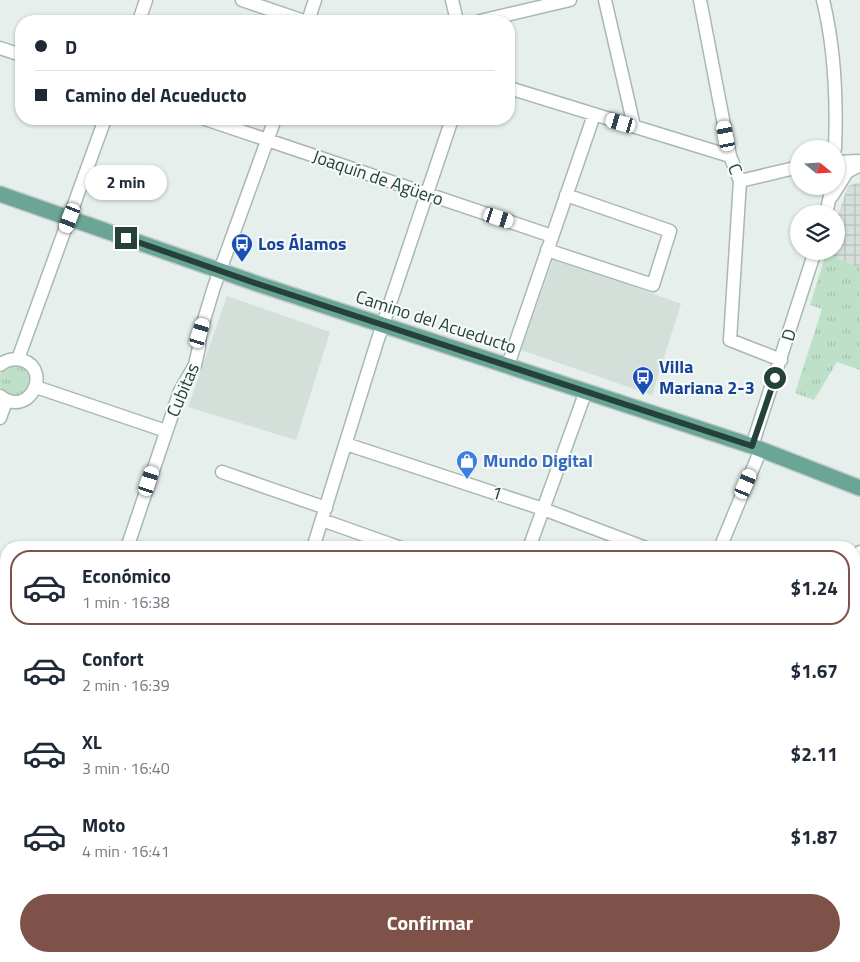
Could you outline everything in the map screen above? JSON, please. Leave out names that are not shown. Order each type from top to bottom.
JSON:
[{"type":"main road","name":"Camino del Acueducto","points":[[0,194],[220,271],[756,447],[860,488]]},
{"type":"street","points":[[141,15],[146,0]]},
{"type":"street","points":[[242,0],[286,15]]},
{"type":"street","points":[[310,15],[315,0]]},
{"type":"street","points":[[452,0],[456,15]]},
{"type":"street","points":[[506,15],[570,0]]},
{"type":"street","points":[[605,0],[634,126]]},
{"type":"street","name":"C","points":[[700,0],[730,156],[740,181],[730,340],[781,360]]},
{"type":"street","points":[[823,0],[837,101],[835,140]]},
{"type":"street","points":[[0,48],[15,53]]},
{"type":"street","points":[[515,90],[730,156]]},
{"type":"street","points":[[508,365],[594,115]]},
{"type":"street","points":[[18,359],[103,125]]},
{"type":"street","name":"Joaquín de Agüero","points":[[223,125],[552,236]]},
{"type":"street","name":"Cubitas","points":[[129,541],[180,391],[195,365],[200,333],[220,271],[273,125]]},
{"type":"street","points":[[315,541],[383,325],[450,125]]},
{"type":"street","points":[[845,162],[860,161]]},
{"type":"street","points":[[845,175],[860,165]]},
{"type":"street","points":[[740,181],[790,169]]},
{"type":"street","points":[[547,250],[653,285],[670,231],[566,195]]},
{"type":"street","name":"D","points":[[722,541],[756,447],[812,260]]},
{"type":"street","points":[[0,366],[6,361],[18,359],[25,362],[35,372],[36,387],[32,394],[20,402],[3,398],[0,418]]},
{"type":"street","points":[[36,387],[166,431]]},
{"type":"street","points":[[532,541],[586,391]]},
{"type":"street","name":"1","points":[[346,444],[543,509],[628,541]]},
{"type":"street","points":[[222,472],[385,541]]},
{"type":"shaded area","points":[[860,182],[860,268],[842,260],[845,260],[845,205],[841,205],[848,186]]},
{"type":"shaded area","points":[[554,257],[681,304],[652,395],[521,350]]},
{"type":"shaded area","points":[[227,296],[330,332],[296,440],[188,407]]},
{"type":"green space","points":[[824,260],[842,260],[860,268],[860,370],[837,362],[814,400],[795,393],[822,309],[810,305]]},
{"type":"green space","points":[[15,365],[21,366],[26,370],[30,375],[30,387],[26,392],[21,396],[15,397],[9,396],[4,392],[0,387],[-1,381],[0,375],[4,370],[9,366]]},
{"type":"place","name":"Los Álamos","points":[[242,263]]},
{"type":"place","name":"Villa Mariana 2-3","points":[[643,396]]},
{"type":"place","name":"Mundo Digital","points":[[467,480]]},
{"type":"route","points":[[126,238],[258,284],[752,446],[775,378]]}]
